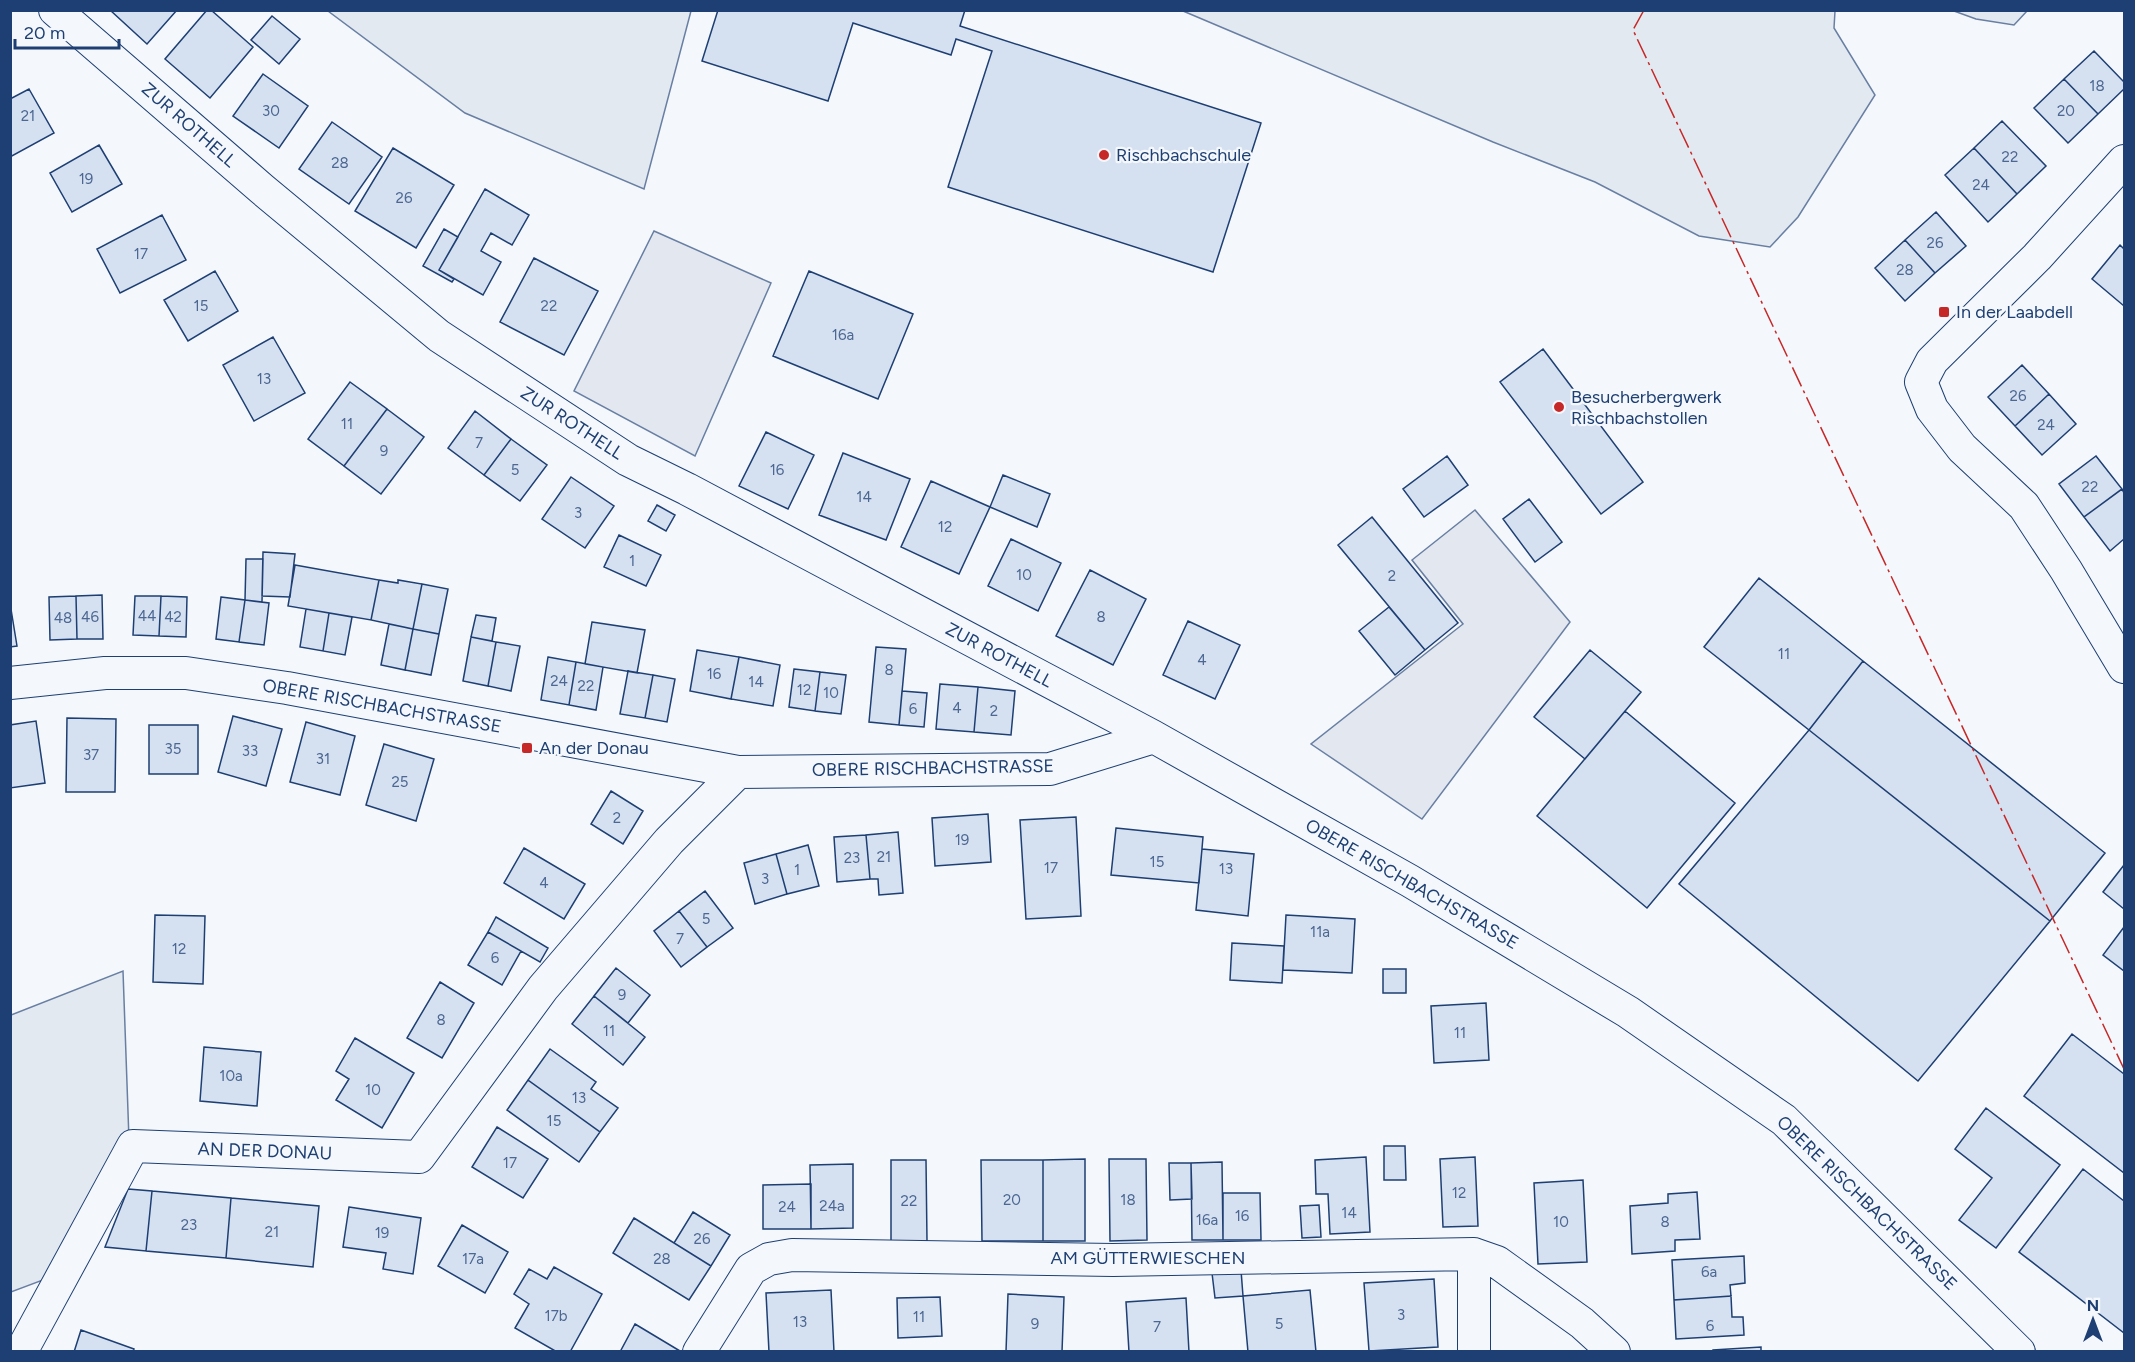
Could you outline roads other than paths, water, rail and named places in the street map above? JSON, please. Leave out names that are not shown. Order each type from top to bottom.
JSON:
[{"type":"street","name":"ZUR ROTHELL","points":[[55,10],[439,336],[628,460],[687,489],[1154,737]]},
{"type":"street","points":[[2124,161],[2037,257],[1932,361],[1921,382],[1932,409],[1962,448],[2024,506],[2066,570],[2124,667]]},
{"type":"street","name":"OBERE RISCHBACHSTRASSE","points":[[10,683],[105,673],[186,673],[287,688],[738,772],[1050,769],[1154,737],[1410,880],[1628,1012],[1784,1120],[2019,1352]]},
{"type":"street","name":"AN DER DONAU","points":[[21,1352],[133,1146],[419,1157],[543,988],[669,841],[738,772]]},
{"type":"street","points":[[1474,1254],[1474,1352]]},
{"type":"street","name":"AM GÜTTERWIESCHEN","points":[[699,1352],[751,1269],[769,1259],[792,1255],[1113,1260],[1474,1254],[1497,1262],[1582,1323],[1614,1352]]},
{"type":"place","name":"Rischbachschule","points":[[1104,155]]},
{"type":"place","name":"In der Laabdell","points":[[1944,312]]},
{"type":"place","name":"Besucherbergwerk Rischbachstollen","points":[[1559,407]]},
{"type":"place","name":"An der Donau","points":[[527,748]]}]
